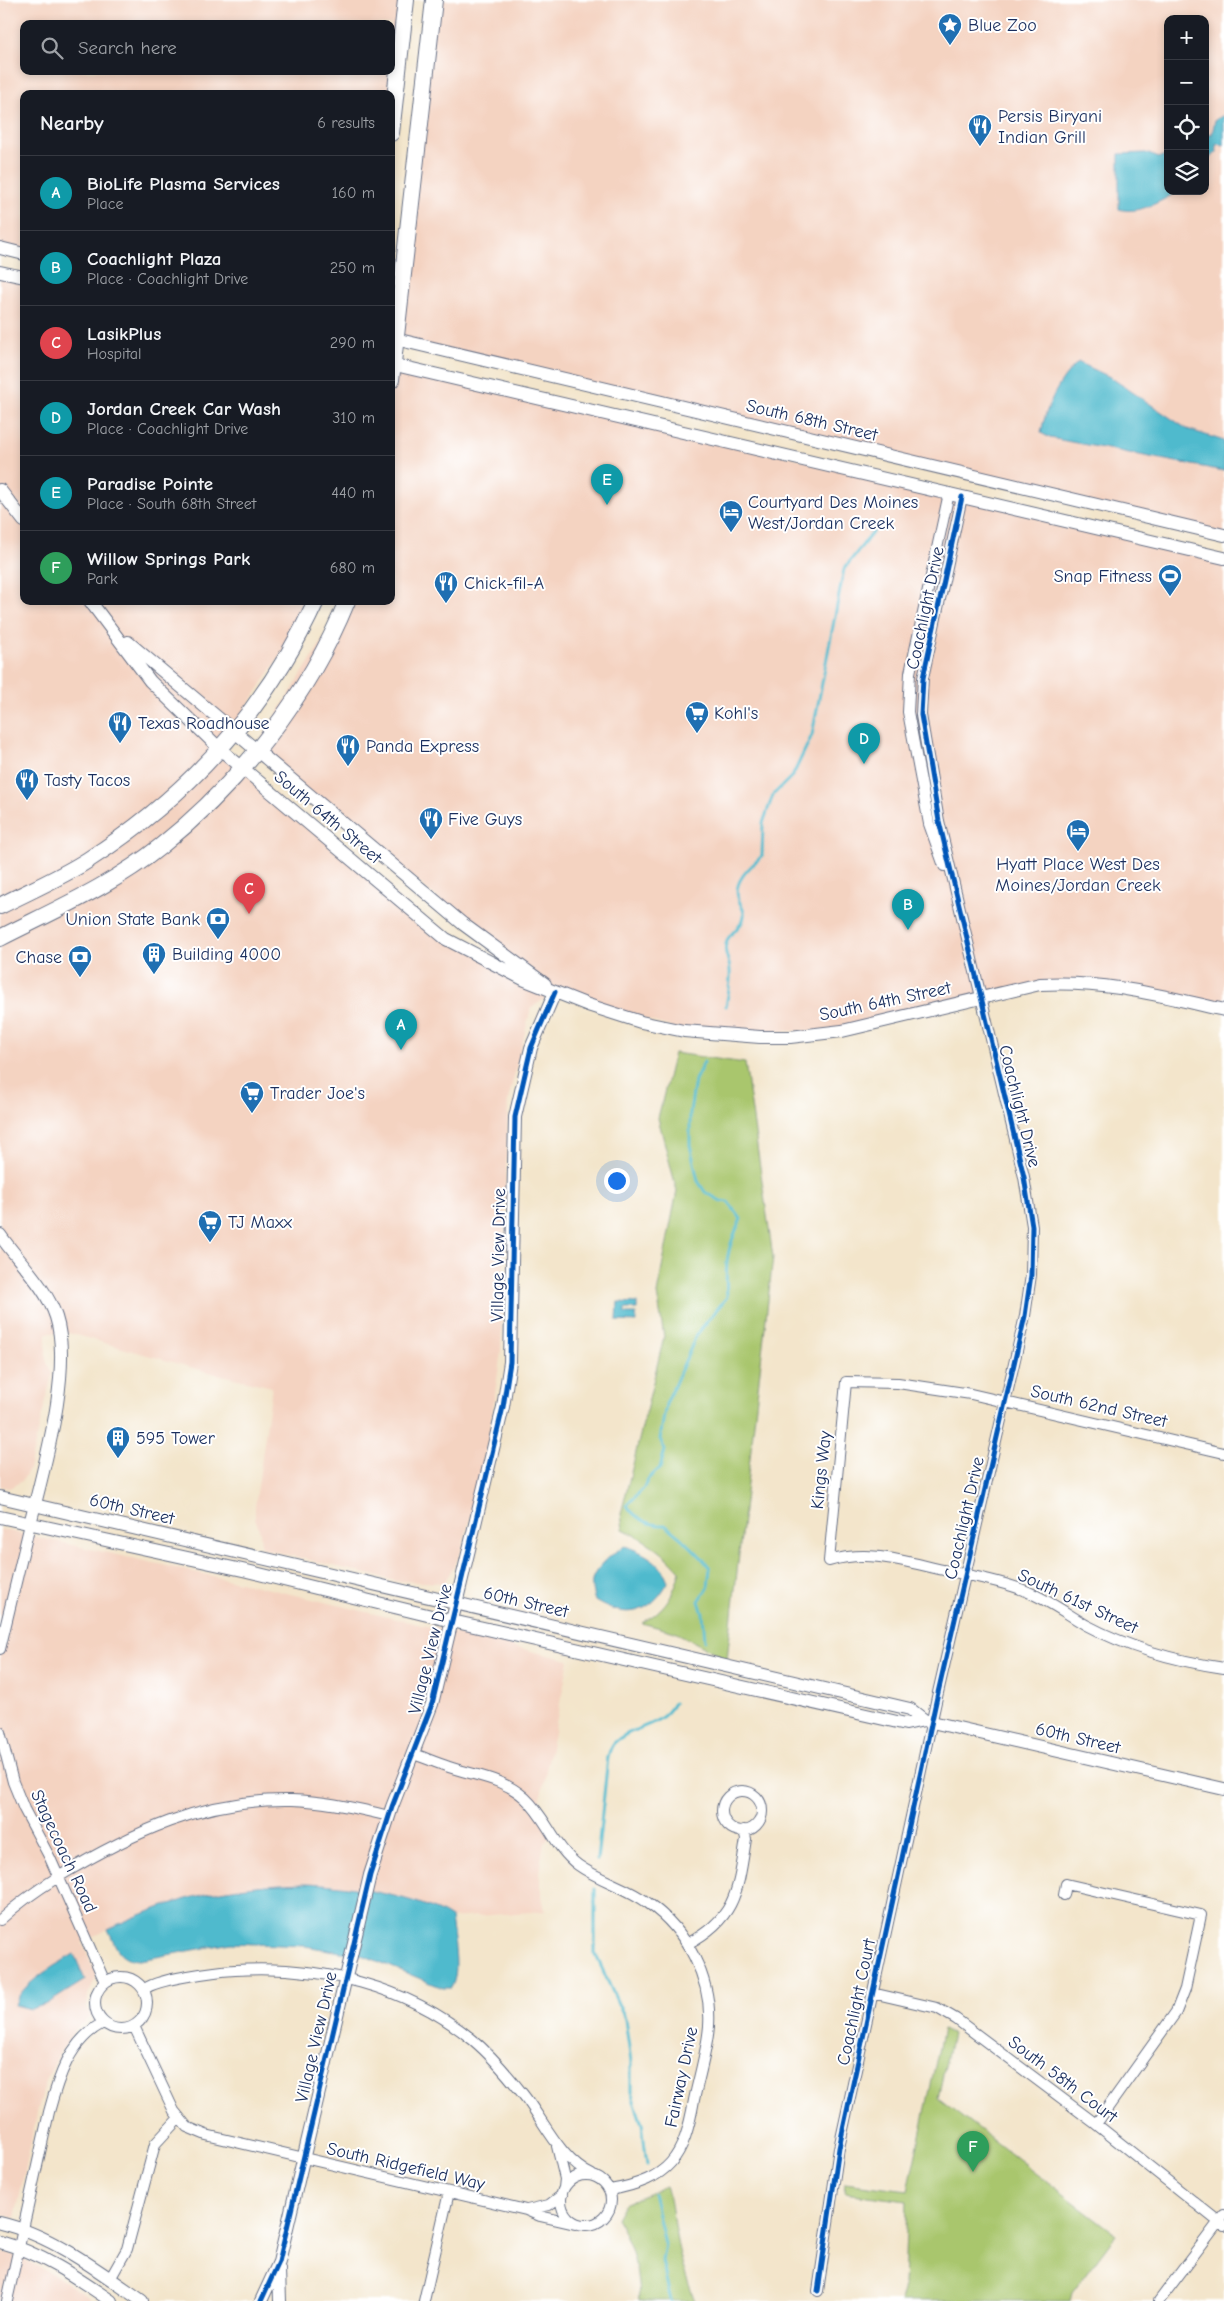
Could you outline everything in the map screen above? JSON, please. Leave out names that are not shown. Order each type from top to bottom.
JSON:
[{"type":"main road","points":[[395,98],[406,0]]},
{"type":"main road","points":[[395,331],[434,0]]},
{"type":"main road","points":[[0,906],[87,861],[137,826],[180,791],[234,732],[287,658],[314,605]]},
{"type":"main road","points":[[0,938],[102,885],[160,847],[189,821],[242,767],[296,696],[316,664],[345,605]]},
{"type":"street","points":[[0,248],[20,253]]},
{"type":"street","points":[[0,272],[20,276]]},
{"type":"street","name":"South 68th Street","points":[[395,339],[1224,535]]},
{"type":"street","points":[[395,370],[1224,558]]},
{"type":"street","points":[[0,490],[20,515]]},
{"type":"street","name":"Coachlight Drive","points":[[948,494],[910,673],[908,712],[928,824],[957,900]]},
{"type":"street","name":"Coachlight Drive","points":[[928,1721],[965,1575],[1025,1316],[1031,1275],[1032,1226],[1024,1177],[939,821],[921,715],[924,678],[962,498]]},
{"type":"street","name":"South 64th Street","points":[[93,605],[111,626],[150,681],[220,749],[446,939],[524,980],[555,992],[641,1022],[684,1031],[760,1037],[790,1037],[842,1031],[1040,984],[1089,984],[1126,988],[1224,1010]]},
{"type":"street","name":"South 64th Street","points":[[111,626],[255,750],[463,924],[555,992]]},
{"type":"street","name":"Village View Drive","points":[[261,2301],[279,2262],[344,1978],[370,1875],[389,1816],[432,1704],[494,1451],[510,1362],[514,1132],[518,1099],[531,1048],[555,992]]},
{"type":"street","points":[[0,1235],[48,1301],[56,1316],[61,1342],[59,1380],[53,1428],[0,1649]]},
{"type":"street","name":"South 62nd Street","points":[[846,1382],[898,1383],[936,1387],[1224,1453]]},
{"type":"street","name":"Kings Way","points":[[829,1561],[846,1382]]},
{"type":"street","name":"60th Street","points":[[0,1497],[910,1709],[928,1721]]},
{"type":"street","name":"60th Street","points":[[0,1517],[247,1571],[452,1621],[906,1724],[928,1721],[1224,1789]]},
{"type":"street","name":"South 61st Street","points":[[829,1561],[847,1556],[868,1556],[908,1562],[1022,1590],[1042,1598],[1087,1625],[1141,1649],[1171,1658],[1224,1668]]},
{"type":"street","name":"Coachlight Court","points":[[818,2291],[833,2175],[928,1721]]},
{"type":"street","name":"Stagecoach Road","points":[[0,1732],[16,1790],[58,1877],[105,1982]]},
{"type":"street","name":"Fairway Drive","points":[[414,1754],[449,1767],[485,1776],[516,1790],[538,1810],[566,1855],[588,1872],[647,1902],[672,1924],[687,1944],[703,1981],[708,2004],[709,2025],[686,2136],[677,2155],[656,2176],[636,2184],[610,2190]]},
{"type":"street","points":[[0,1920],[22,1900],[86,1859],[155,1825],[205,1810],[259,1801],[292,1800],[327,1803],[389,1816]]},
{"type":"street","points":[[687,1944],[715,1925],[735,1898],[746,1839],[744,1830]]},
{"type":"street","points":[[1064,1895],[1066,1884],[1201,1915],[1185,1989],[1176,2012],[1096,2124]]},
{"type":"street","points":[[144,1990],[146,1987],[204,1973],[261,1969],[305,1971],[344,1978],[373,1986],[425,2009],[474,2041],[496,2061],[523,2094],[575,2166],[600,2179],[610,2190],[612,2198],[604,2218],[593,2224],[575,2224],[566,2215],[561,2202],[563,2166],[556,2142]]},
{"type":"street","points":[[120,1977],[130,1978],[144,1990],[147,2002],[146,2012],[134,2026],[120,2029],[104,2023],[98,2016],[95,1997],[105,1982],[120,1977]]},
{"type":"street","name":"South 58th Court","points":[[872,1993],[924,2004],[947,2013],[1222,2221]]},
{"type":"street","points":[[7,2301],[47,2119],[57,2082],[68,2059],[83,2036],[104,2023]]},
{"type":"street","name":"South Ridgefield Way","points":[[134,2026],[179,2118],[187,2127],[206,2136],[526,2210],[540,2216],[575,2224]]},
{"type":"street","points":[[110,2279],[127,2249],[156,2144],[179,2118]]},
{"type":"street","points":[[563,2192],[569,2181],[579,2175],[592,2175]]},
{"type":"street","points":[[424,2301],[449,2192]]},
{"type":"street","name":"South Ridgefield Way","points":[[526,2210],[549,2205],[563,2192]]},
{"type":"street","points":[[1159,2301],[1222,2221]]},
{"type":"street","points":[[0,2223],[23,2230],[97,2269],[142,2301]]},
{"type":"street","points":[[0,2242],[19,2248],[60,2267],[111,2301]]},
{"type":"street","points":[[279,2262],[280,2301]]},
{"type":"shaded area","points":[[0,0],[406,0],[395,69],[395,20],[20,20],[20,75],[394,75],[392,90],[20,90],[20,253],[0,248]]},
{"type":"shaded area","points":[[434,0],[1224,0],[1224,535],[397,339]]},
{"type":"shaded area","points":[[0,272],[20,276],[20,605],[313,605],[220,748],[446,939],[553,991],[255,750],[345,605],[395,605],[395,364],[1224,558],[1224,1010],[1064,983],[842,1031],[684,1031],[555,992],[531,1008],[508,1100],[501,1351],[489,1435],[470,1519],[460,1555],[444,1583],[396,1581],[264,1549],[261,1545],[260,1532],[255,1518],[255,1507],[272,1387],[204,1371],[69,1333],[46,1333],[46,1360],[52,1374],[29,1469],[22,1481],[9,1488],[0,1486]]},
{"type":"shaded area","points":[[0,1529],[244,1583],[569,1660],[538,1810],[552,1835],[544,1843],[540,1865],[540,1886],[545,1911],[451,1918],[443,1912],[392,1896],[331,1884],[264,1884],[108,1929],[82,1943],[97,1975],[88,1995],[87,2007],[90,2017],[75,2029],[47,2078],[38,2109],[15,2218],[0,2214]]},
{"type":"shaded area","points":[[0,2251],[16,2256],[55,2275],[90,2298],[90,2301],[0,2301]]},
{"type":"green space","points":[[674,1053],[745,1063],[773,1257],[727,1659],[675,1632],[642,1623],[657,1613],[667,1601],[680,1571],[654,1547],[623,1529],[621,1514],[664,1337],[657,1294],[677,1191],[658,1118]]},
{"type":"green space","points":[[943,2029],[952,2034],[938,2098],[1116,2234],[1072,2293],[1070,2301],[900,2301],[904,2286],[907,2201],[844,2193],[845,2183],[908,2191]]},
{"type":"green space","points":[[666,2186],[680,2253],[695,2301],[639,2301],[634,2258],[627,2238],[616,2218],[624,2204]]},
{"type":"water","points":[[1224,115],[1224,145],[1216,144],[1217,152],[1209,159],[1209,134],[1212,134],[1215,120]]},
{"type":"water","points":[[1146,153],[1159,158],[1164,156],[1164,195],[1171,195],[1142,209],[1119,209],[1119,154]]},
{"type":"water","points":[[1078,362],[1110,377],[1187,429],[1224,441],[1224,471],[1050,438],[1041,433],[1046,413],[1054,394],[1064,377]]},
{"type":"water","points":[[618,1302],[637,1303],[637,1309],[625,1309],[625,1314],[636,1314],[636,1322],[617,1321]]},
{"type":"water","points":[[625,1546],[657,1563],[668,1582],[654,1601],[637,1611],[617,1611],[606,1607],[595,1601],[593,1592],[592,1580],[598,1569],[612,1555]]},
{"type":"water","points":[[306,1883],[360,1889],[402,1898],[421,1904],[451,1918],[455,1944],[456,1973],[451,1988],[443,1988],[365,1956],[305,1946],[231,1943],[140,1960],[127,1958],[119,1951],[108,1929],[158,1908],[205,1894],[253,1886]]},
{"type":"water","points":[[74,1954],[85,1980],[47,2004],[31,2009],[15,2005],[18,1997],[31,1983],[49,1969]]},
{"type":"waterway","points":[[726,1006],[730,975],[726,945],[744,916],[744,911],[738,897],[738,885],[744,874],[762,856],[763,823],[773,795],[793,775],[812,735],[844,569],[879,524]]},
{"type":"waterway","points":[[704,1062],[695,1080],[690,1112],[690,1145],[698,1181],[705,1192],[721,1201],[728,1202],[741,1219],[729,1249],[726,1275],[727,1297],[697,1334],[666,1404],[660,1439],[665,1450],[660,1468],[648,1479],[643,1489],[627,1505],[634,1514],[643,1520],[665,1525],[695,1550],[710,1568],[708,1587],[699,1601],[703,1614],[705,1641]]},
{"type":"waterway","points":[[597,1860],[608,1757],[611,1748],[621,1737],[661,1718],[674,1703]]},
{"type":"waterway","points":[[595,1889],[595,1953],[625,2019],[631,2062],[631,2092],[642,2124],[647,2165]]},
{"type":"waterway","points":[[653,2193],[665,2244],[662,2261],[671,2301]]},
{"type":"cycle path","points":[[818,2291],[839,2148],[937,1697],[1025,1316],[1031,1275],[1032,1226],[1024,1177],[939,821],[921,715],[923,678],[962,497]]},
{"type":"cycle path","points":[[261,2301],[279,2262],[370,1875],[392,1807],[432,1704],[503,1407],[510,1362],[515,1117],[531,1048],[555,992]]},
{"type":"place","name":"Blue Zoo","points":[[950,46]]},
{"type":"place","name":"Persis Biryani Indian Grill","points":[[980,147]]},
{"type":"place","name":"Paradise Pointe","points":[[607,505]]},
{"type":"place","name":"Courtyard Des Moines West/Jordan Creek","points":[[731,533]]},
{"type":"place","name":"Snap Fitness","points":[[1170,597]]},
{"type":"place","name":"Chick-fil-A","points":[[446,604]]},
{"type":"place","name":"Kohl's","points":[[697,734]]},
{"type":"place","name":"Texas Roadhouse","points":[[120,744]]},
{"type":"place","name":"Jordan Creek Car Wash","points":[[864,764]]},
{"type":"place","name":"Panda Express","points":[[348,767]]},
{"type":"place","name":"Tasty Tacos","points":[[27,801]]},
{"type":"place","name":"Five Guys","points":[[431,840]]},
{"type":"place","name":"Hyatt Place West Des Moines/Jordan Creek","points":[[1078,852]]},
{"type":"place","name":"LasikPlus","points":[[249,914]]},
{"type":"place","name":"Coachlight Plaza","points":[[908,930]]},
{"type":"place","name":"Union State Bank","points":[[218,940]]},
{"type":"place","name":"Building 4000","points":[[154,975]]},
{"type":"place","name":"Chase","points":[[80,978]]},
{"type":"place","name":"BioLife Plasma Services","points":[[401,1050]]},
{"type":"place","name":"Trader Joe's","points":[[252,1114]]},
{"type":"place","name":"TJ Maxx","points":[[210,1243]]},
{"type":"place","name":"595 Tower","points":[[118,1459]]},
{"type":"place","name":"Willow Springs Park","points":[[973,2172]]}]
